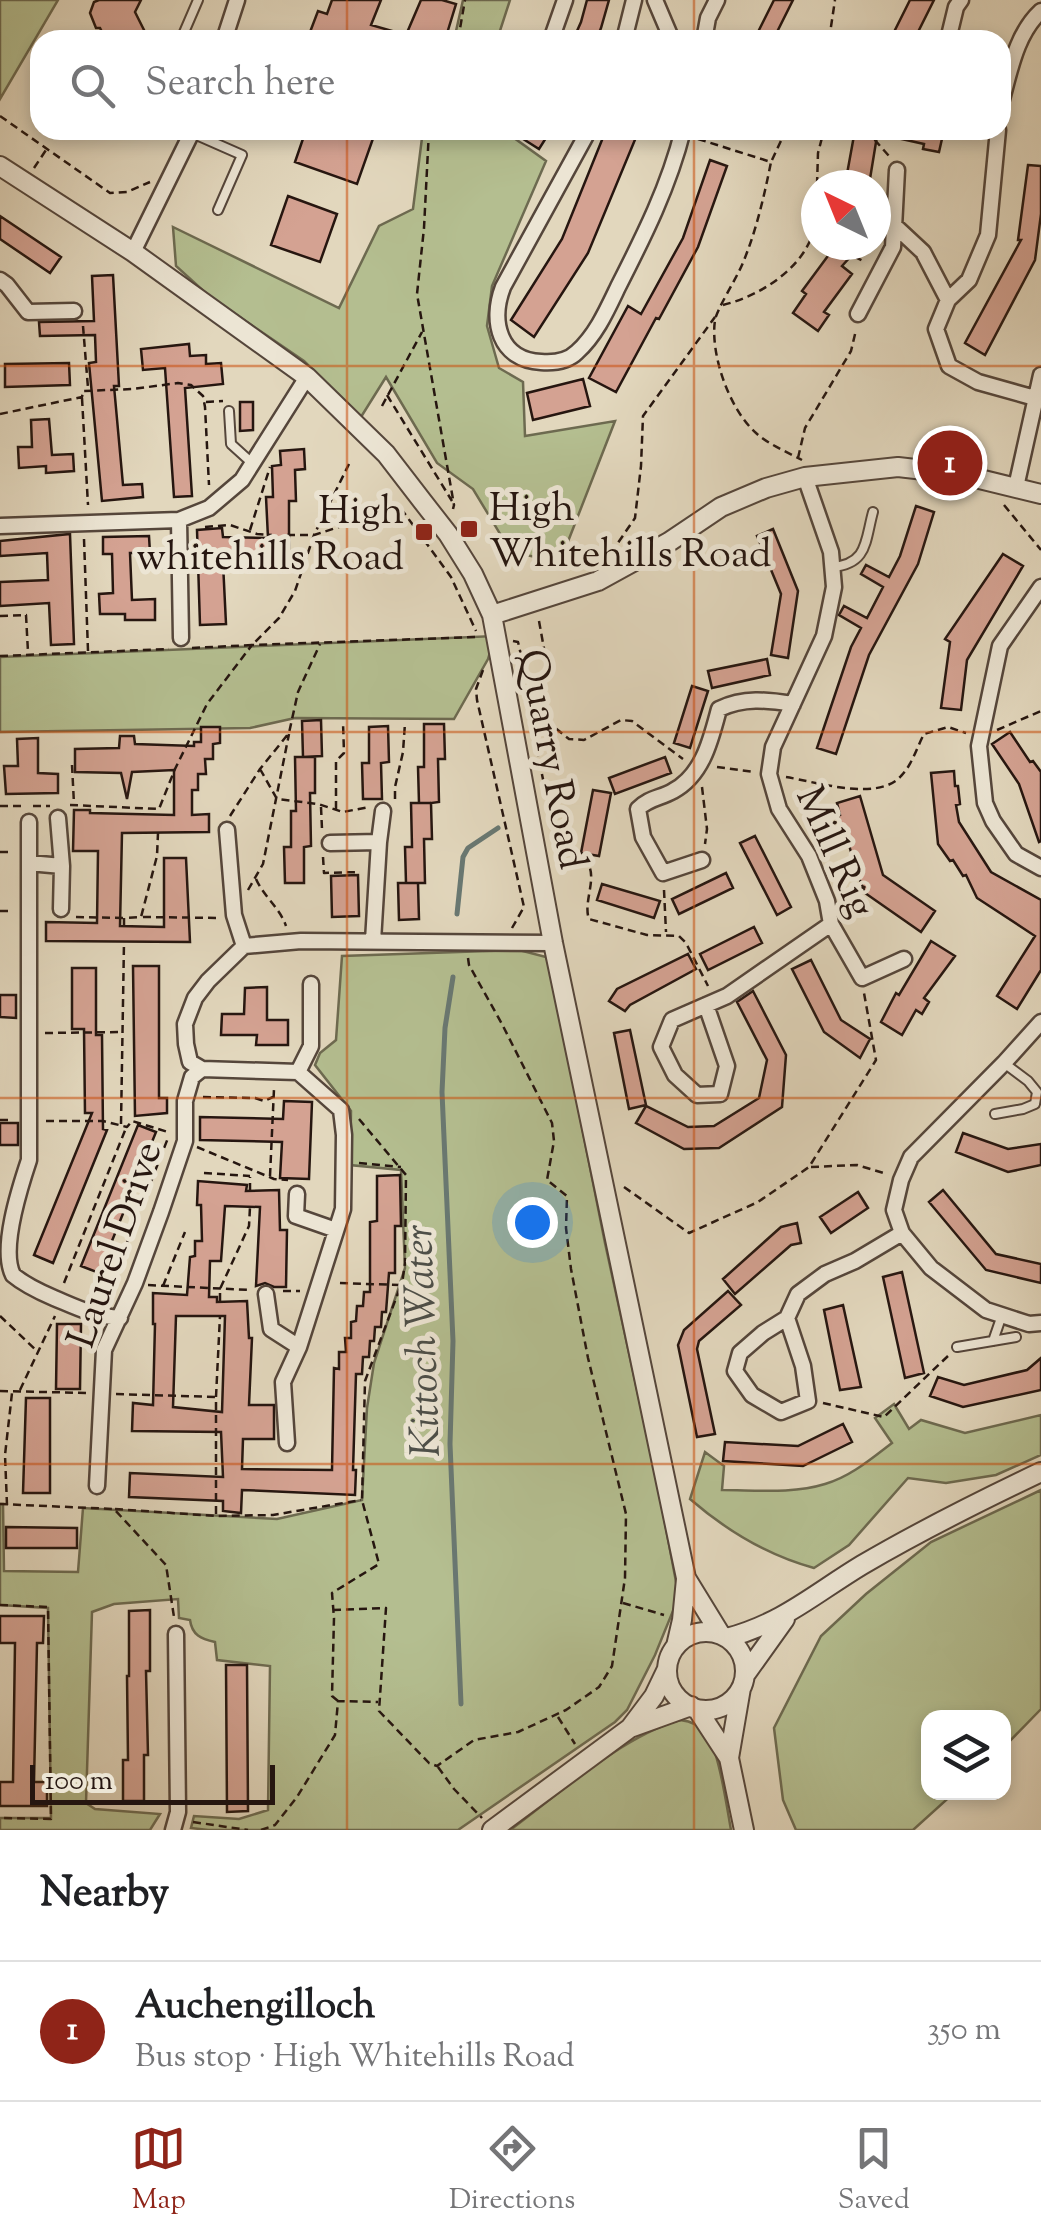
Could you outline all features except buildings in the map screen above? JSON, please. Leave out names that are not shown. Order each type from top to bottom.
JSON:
[{"type":"street","points":[[228,30],[238,0]]},
{"type":"street","points":[[555,30],[566,0]]},
{"type":"street","points":[[626,30],[634,0]]},
{"type":"street","points":[[654,0],[668,30]]},
{"type":"street","points":[[706,30],[717,0]]},
{"type":"street","points":[[950,30],[956,7],[962,0]]},
{"type":"street","points":[[1011,65],[1031,20],[1041,11]]},
{"type":"street","points":[[133,252],[189,140]]},
{"type":"street","points":[[584,140],[496,305],[502,336],[522,359],[563,361],[587,343],[648,228],[681,140]]},
{"type":"street","points":[[997,140],[988,235],[969,280],[948,300],[936,329],[949,366],[978,382],[1035,398]]},
{"type":"street","name":"Quarry Road","points":[[0,166],[133,252],[307,378],[386,454],[448,534],[492,615],[553,943],[686,1578],[676,1646]]},
{"type":"street","points":[[858,320],[893,247],[897,170]]},
{"type":"street","points":[[894,226],[923,252],[948,300]]},
{"type":"street","points":[[0,280],[28,312],[74,311]]},
{"type":"street","points":[[1016,487],[1041,375]]},
{"type":"street","points":[[0,526],[179,524],[214,505],[242,480],[307,378]]},
{"type":"street","points":[[492,615],[598,581],[669,542],[721,507],[766,488],[814,476],[898,467],[958,474],[1041,494]]},
{"type":"street","name":"Mill Rig","points":[[814,476],[831,552],[834,588],[824,636],[774,746],[769,774],[779,809],[809,856],[832,924],[862,978],[904,959]]},
{"type":"street","points":[[179,524],[180,645]]},
{"type":"street","points":[[1041,586],[1000,646],[980,737],[985,804],[1016,854],[1041,868]]},
{"type":"street","points":[[702,860],[663,873],[643,837],[638,809],[684,784],[697,769],[709,748],[719,709],[760,699],[793,704]]},
{"type":"street","points":[[374,940],[383,808]]},
{"type":"street","points":[[58,818],[61,910]]},
{"type":"street","points":[[29,822],[29,1160],[4,1220],[0,1252],[10,1273],[38,1291],[98,1316],[120,1318]]},
{"type":"street","points":[[227,830],[235,918],[244,946]]},
{"type":"street","points":[[330,843],[379,842]]},
{"type":"street","points":[[28,864],[62,866]]},
{"type":"street","points":[[711,1003],[727,1066],[720,1094],[697,1095],[675,1075],[661,1046],[672,1020],[727,996],[832,924]]},
{"type":"street","points":[[287,1443],[283,1382],[343,1209],[341,1110],[298,1072],[202,1069],[190,1062],[185,1024],[195,998],[244,946],[374,940],[553,943]]},
{"type":"street","points":[[298,1072],[311,1046],[311,984]]},
{"type":"street","points":[[1041,1022],[910,1157],[894,1210],[902,1233],[931,1268],[986,1310],[1029,1324],[1041,1323]]},
{"type":"street","name":"Laurel Drive","points":[[97,1486],[104,1350],[135,1284],[185,1141],[186,1097],[192,1078],[202,1069]]},
{"type":"street","points":[[0,1187],[20,1188]]},
{"type":"street","points":[[297,1194],[296,1216],[336,1230]]},
{"type":"street","points":[[787,1318],[804,1366],[808,1400],[781,1412],[752,1395],[735,1371],[740,1353],[763,1332],[787,1318],[798,1294],[825,1274],[902,1233]]},
{"type":"street","points":[[259,1292],[270,1329],[298,1347]]},
{"type":"street","points":[[486,1824],[586,1762],[630,1728],[654,1696],[676,1646],[686,1638],[697,1633],[724,1636],[751,1632],[789,1614],[930,1527],[1041,1472]]},
{"type":"street","name":"Quarry Road","points":[[686,1578],[724,1636]]},
{"type":"street","points":[[630,1728],[694,1708],[710,1710],[734,1698],[789,1614]]},
{"type":"street","points":[[175,1825],[176,1634]]},
{"type":"street","points":[[724,1636],[740,1652],[744,1663],[728,1758]]},
{"type":"street","points":[[667,1669],[675,1694],[694,1708],[728,1758],[744,1830]]},
{"type":"lane","points":[[185,30],[198,0]]},
{"type":"lane","points":[[210,140],[242,155],[218,210]]},
{"type":"lane","points":[[229,411],[231,444],[252,464]]},
{"type":"lane","points":[[832,567],[856,561],[874,512]]},
{"type":"lane","points":[[995,1114],[1035,1104],[1037,1092],[1004,1063]]},
{"type":"lane","points":[[993,1340],[1002,1315]]},
{"type":"lane","points":[[957,1347],[1016,1336]]},
{"type":"path","points":[[460,30],[465,0]]},
{"type":"path","points":[[830,30],[836,0]]},
{"type":"path","points":[[0,116],[30,137]]},
{"type":"path","points":[[34,140],[110,193],[145,186],[177,165]]},
{"type":"path","points":[[428,140],[417,294],[454,504],[448,534]]},
{"type":"path","points":[[706,140],[771,162]]},
{"type":"path","points":[[598,581],[635,518],[642,466],[642,416],[716,316],[736,280],[764,202],[771,162],[781,140]]},
{"type":"path","points":[[817,170],[821,140]]},
{"type":"path","points":[[874,140],[897,170]]},
{"type":"path","points":[[24,182],[47,149]]},
{"type":"path","points":[[722,306],[765,287],[801,255]]},
{"type":"path","points":[[861,260],[880,269]]},
{"type":"path","points":[[74,311],[81,312],[88,390]]},
{"type":"path","points":[[716,316],[719,369],[741,414],[756,433],[798,458],[814,476]]},
{"type":"path","points":[[798,458],[805,428],[851,350],[858,320]]},
{"type":"path","points":[[382,406],[422,330]]},
{"type":"path","points":[[88,652],[84,391],[178,384],[191,386],[204,396],[210,494],[230,525]]},
{"type":"path","points":[[388,395],[454,504]]},
{"type":"path","points":[[0,414],[82,397]]},
{"type":"path","points":[[158,817],[175,769],[208,704],[252,645],[280,618],[295,592],[314,534],[349,464]]},
{"type":"path","points":[[250,532],[270,466]]},
{"type":"path","points":[[1006,507],[1041,550]]},
{"type":"path","points":[[0,656],[180,645],[478,637],[452,577],[402,510],[314,534],[287,534]]},
{"type":"path","points":[[179,524],[230,525],[272,535]]},
{"type":"path","points":[[534,602],[548,665],[534,711]]},
{"type":"path","points":[[0,616],[26,615],[28,655]]},
{"type":"path","points":[[495,636],[518,642],[558,851],[585,860],[591,869],[585,908],[589,919],[647,934],[679,936],[686,943],[711,1003]]},
{"type":"path","points":[[248,890],[263,864],[298,692],[320,642]]},
{"type":"path","points":[[484,666],[476,688],[477,700],[524,907],[505,942]]},
{"type":"path","points":[[534,711],[569,739],[584,740],[621,720],[632,720],[697,769],[705,798],[707,829],[702,860]]},
{"type":"path","points":[[697,769],[711,766],[769,774],[854,791],[894,783],[905,773],[924,734],[948,728],[980,737],[1041,711]]},
{"type":"path","points":[[336,810],[336,761],[344,753],[344,722]]},
{"type":"path","points":[[277,799],[344,812],[383,808],[395,787],[404,752],[405,723]]},
{"type":"path","points":[[227,830],[231,811],[289,733]]},
{"type":"path","points":[[72,765],[74,806]]},
{"type":"path","points":[[260,769],[277,799]]},
{"type":"path","points":[[58,818],[57,805],[159,808]]},
{"type":"path","points":[[141,917],[158,856],[158,833]]},
{"type":"path","points":[[663,873],[666,934]]},
{"type":"path","points":[[255,878],[282,915],[285,943]]},
{"type":"path","points":[[124,926],[124,918],[235,918]]},
{"type":"path","points":[[121,1124],[124,942]]},
{"type":"path","points":[[438,1766],[474,1740],[518,1732],[599,1688],[612,1666],[626,1545],[626,1514],[570,1269],[567,1196],[547,1180],[554,1142],[552,1123],[469,965],[466,942]]},
{"type":"path","points":[[602,1172],[689,1233],[758,1202],[809,1167],[876,1060],[862,978]]},
{"type":"path","points":[[29,1033],[123,1032]]},
{"type":"path","points":[[270,1178],[274,1071]]},
{"type":"path","points":[[186,1097],[264,1101],[273,1097]]},
{"type":"path","points":[[341,1110],[348,1110],[366,1124],[406,1176],[402,1285],[365,1382],[362,1500],[379,1564],[332,1593],[332,1696],[338,1702],[380,1702]]},
{"type":"path","points":[[0,1120],[103,1122],[127,1127]]},
{"type":"path","points":[[7,1505],[5,1455],[16,1392],[38,1352],[132,1121],[170,1132],[270,1178],[294,1181],[297,1194]]},
{"type":"path","points":[[112,1281],[170,1132]]},
{"type":"path","points":[[342,1162],[400,1167]]},
{"type":"path","points":[[809,1167],[857,1165],[887,1174]]},
{"type":"path","points":[[250,1170],[250,1191]]},
{"type":"path","points":[[204,1173],[250,1176]]},
{"type":"path","points":[[220,1302],[220,1289],[249,1226],[250,1207]]},
{"type":"path","points":[[162,1287],[185,1232]]},
{"type":"path","points":[[135,1284],[259,1292]]},
{"type":"path","points":[[283,1290],[319,1284],[402,1285]]},
{"type":"path","points":[[0,1316],[38,1352]]},
{"type":"path","points":[[216,1516],[220,1316]]},
{"type":"path","points":[[808,1400],[884,1417],[957,1347]]},
{"type":"path","points":[[0,1504],[216,1516],[273,1514],[362,1500]]},
{"type":"path","points":[[114,1509],[166,1565],[176,1634]]},
{"type":"path","points":[[622,1603],[682,1620]]},
{"type":"path","points":[[0,1606],[48,1607],[51,1818],[0,1818]]},
{"type":"path","points":[[333,1610],[386,1608],[379,1711],[429,1763],[438,1766],[486,1824]]},
{"type":"path","points":[[260,1830],[275,1825],[297,1797],[335,1734],[338,1702]]},
{"type":"path","points":[[556,1714],[586,1762]]},
{"type":"path","points":[[175,1825],[248,1830]]},
{"type":"green space","points":[[0,0],[58,0],[40,30],[30,30],[30,48],[0,99]]},
{"type":"green space","points":[[463,0],[510,0],[500,30],[456,30]]},
{"type":"green space","points":[[422,140],[517,140],[546,161],[492,286],[487,326],[499,368],[523,382],[525,436],[615,421],[560,562],[511,552],[473,489],[437,463],[386,377],[361,417],[304,361],[209,296],[176,266],[173,227],[339,308],[379,226],[413,209]]},
{"type":"green space","points":[[495,636],[488,659],[454,719],[295,718],[250,728],[0,732],[0,657]]},
{"type":"green space","points":[[519,950],[546,957],[551,971],[677,1587],[675,1606],[627,1710],[458,1830],[191,1828],[194,1816],[239,1819],[268,1810],[270,1666],[217,1660],[215,1642],[198,1636],[190,1620],[179,1618],[178,1599],[114,1604],[92,1612],[86,1803],[95,1809],[160,1814],[150,1830],[0,1830],[0,1818],[51,1818],[48,1608],[0,1605],[0,1504],[4,1571],[78,1572],[83,1508],[277,1519],[362,1500],[367,1408],[374,1363],[405,1268],[401,1170],[350,1165],[351,1111],[315,1065],[320,1053],[336,1040],[342,956]]},
{"type":"green space","points":[[894,1404],[909,1429],[921,1420],[965,1433],[1041,1415],[1041,1455],[996,1475],[946,1483],[908,1478],[849,1545],[814,1568],[748,1541],[690,1499],[705,1452],[724,1466],[722,1490],[800,1489],[843,1477],[892,1443],[875,1418]]},
{"type":"green space","points":[[1041,1490],[1041,1709],[1011,1740],[1011,1710],[921,1710],[921,1800],[946,1800],[913,1830],[796,1830],[783,1800],[774,1728],[821,1636],[931,1542]]},
{"type":"green space","points":[[680,1720],[698,1726],[711,1743],[731,1830],[510,1830],[614,1752]]},
{"type":"waterway","name":"Kittoch Water","points":[[457,914],[463,857],[468,848],[498,828]]},
{"type":"waterway","name":"Kittoch Water","points":[[453,977],[445,1028],[442,1092],[453,1341],[450,1444],[461,1704]]},
{"type":"place","name":"Auchengilloch","points":[[950,463]]},
{"type":"place","name":"High Whitehills Road","points":[[469,529]]},
{"type":"place","name":"High whitehills Road","points":[[424,532]]}]
